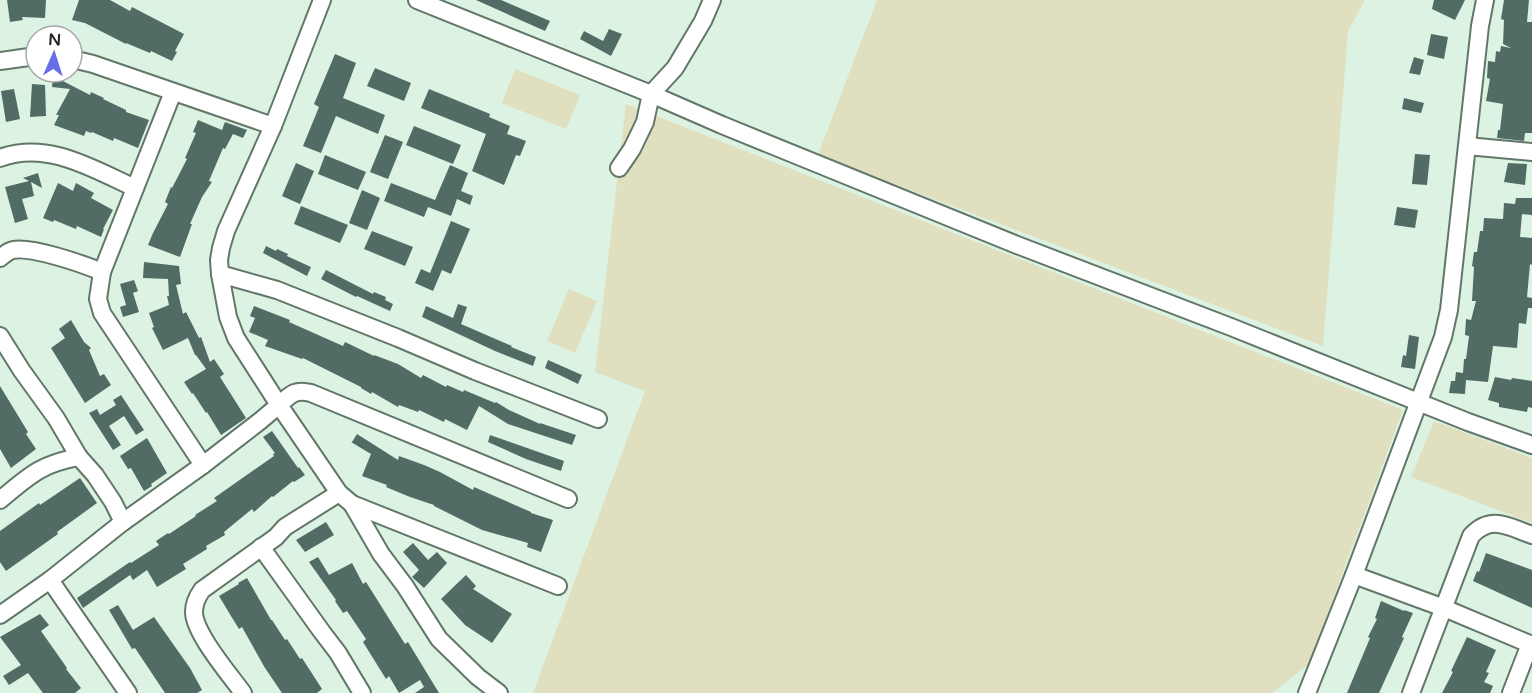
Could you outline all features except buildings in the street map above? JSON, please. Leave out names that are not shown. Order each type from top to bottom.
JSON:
[{"type":"street","points":[[322,0],[273,126],[226,231],[219,260],[228,317],[236,339],[279,405],[345,498],[439,639],[478,677],[499,693]]},
{"type":"street","points":[[417,0],[1017,245],[1524,444],[1532,445]]},
{"type":"street","points":[[619,168],[632,149],[645,122],[651,94],[675,68],[703,21],[711,0]]},
{"type":"street","points":[[1307,693],[1443,338],[1449,310],[1480,26],[1485,0]]},
{"type":"street","points":[[0,61],[24,58]]},
{"type":"street","points":[[84,62],[273,126]]},
{"type":"street","points":[[173,92],[102,272],[98,298],[102,313],[203,465]]},
{"type":"street","points":[[1467,146],[1532,152]]},
{"type":"street","points":[[0,158],[23,152],[40,152],[74,160],[135,188]]},
{"type":"street","points":[[0,258],[13,250],[28,250],[68,260],[102,272]]},
{"type":"street","points":[[220,274],[278,290],[598,419]]},
{"type":"street","points":[[0,336],[56,418],[79,457],[113,502],[123,522]]},
{"type":"street","points":[[0,615],[203,465],[291,394],[301,390],[568,499]]},
{"type":"street","points":[[0,500],[39,469],[60,460],[79,457]]},
{"type":"street","points":[[243,693],[201,632],[195,619],[196,599],[202,590],[276,537],[285,527],[345,498],[558,586]]},
{"type":"street","points":[[1411,693],[1471,536],[1478,528],[1488,524],[1501,524],[1532,535]]},
{"type":"street","points":[[261,547],[332,644],[362,693]]},
{"type":"street","points":[[1354,575],[1444,608],[1531,645],[1511,693]]},
{"type":"street","points":[[50,580],[128,693]]},
{"type":"green space","points":[[877,0],[1365,0],[1348,31],[1323,346],[818,155]]},
{"type":"green space","points":[[515,69],[580,95],[566,129],[502,103]]},
{"type":"green space","points":[[626,104],[1403,410],[1309,664],[1272,693],[533,693],[645,391],[595,372]]},
{"type":"green space","points":[[569,289],[597,301],[575,353],[547,341]]},
{"type":"green space","points":[[1434,421],[1532,458],[1532,523],[1411,477]]}]
